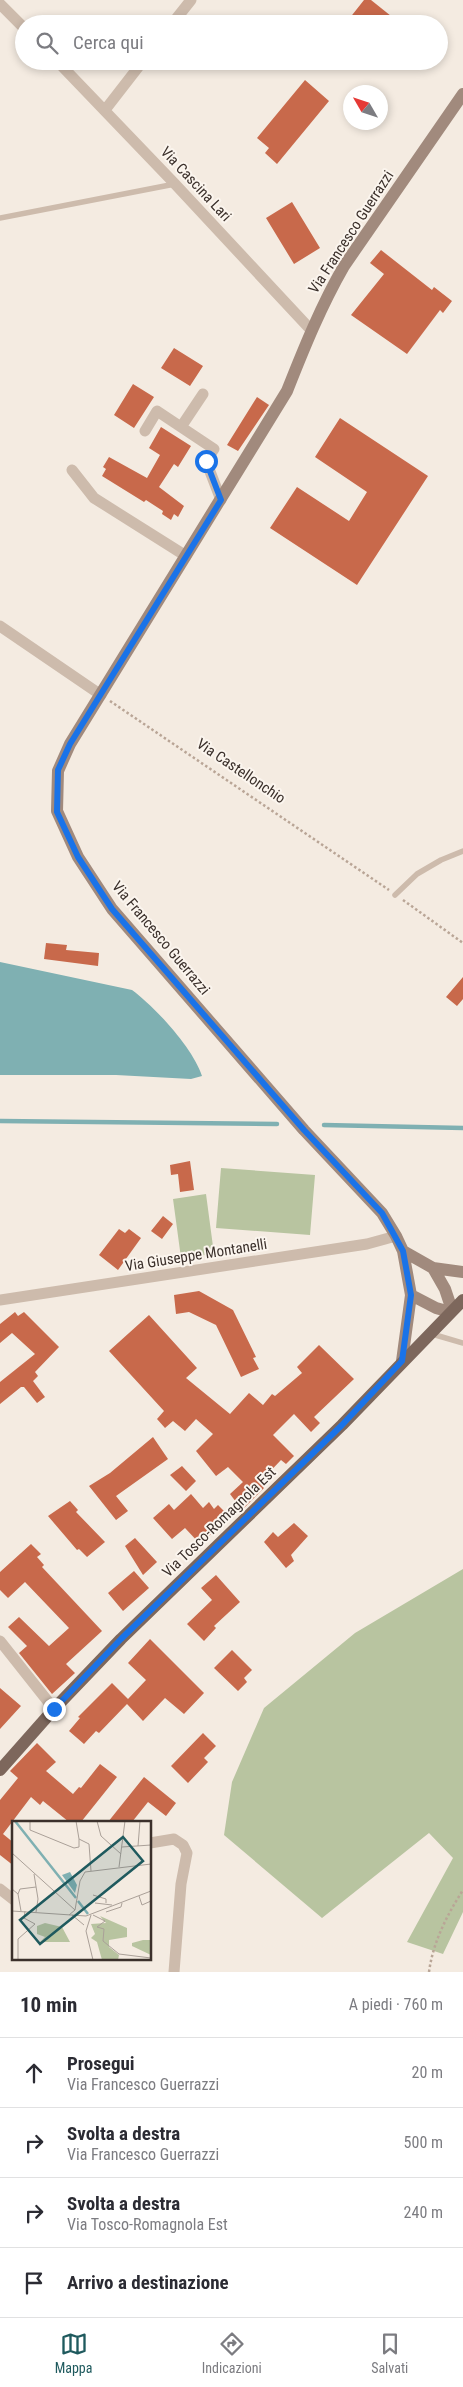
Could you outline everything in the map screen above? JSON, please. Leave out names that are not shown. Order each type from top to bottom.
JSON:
[{"type":"main road","name":"Via Francesco Guerrazzi","points":[[402,1361],[411,1295],[403,1251],[396,1236],[382,1213],[304,1130],[112,909],[78,857],[57,812],[58,770],[70,744],[287,391],[311,330],[327,295],[344,266],[463,94]]},
{"type":"main road","points":[[403,1251],[433,1268],[463,1272]]},
{"type":"main road","points":[[411,1295],[436,1308],[451,1311],[445,1289],[433,1268]]},
{"type":"main road","name":"Via Tosco-Romagnola Est","points":[[0,1770],[54,1709],[126,1633],[335,1432],[463,1300]]},
{"type":"street","points":[[179,15],[191,0]]},
{"type":"street","points":[[0,4],[15,19]]},
{"type":"street","name":"Via Cascina Lari","points":[[66,70],[311,330]]},
{"type":"street","points":[[105,110],[136,70]]},
{"type":"street","points":[[181,427],[202,394]]},
{"type":"street","points":[[145,431],[157,411],[214,449],[206,461],[221,500]]},
{"type":"street","points":[[72,470],[94,498],[186,556]]},
{"type":"street","points":[[0,626],[101,695]]},
{"type":"street","name":"Via Giuseppe Montanelli","points":[[0,1300],[367,1244],[396,1236]]},
{"type":"street","points":[[0,1642],[54,1709]]},
{"type":"street","points":[[151,1843],[174,1839],[183,1844],[187,1853],[181,1884],[174,1972]]},
{"type":"street","points":[[0,1889],[12,1898]]},
{"type":"lane","points":[[0,218],[175,184]]},
{"type":"lane","points":[[395,894],[417,874],[441,860],[463,851]]},
{"type":"lane","points":[[430,1334],[463,1343]]},
{"type":"path","name":"Via Castellonchio","points":[[101,695],[395,894],[463,943]]},
{"type":"path","points":[[429,1972],[441,1930],[449,1912],[463,1890]]},
{"type":"green space","points":[[221,1168],[315,1175],[310,1235],[216,1228]]},
{"type":"green space","points":[[206,1194],[214,1254],[181,1258],[173,1199]]},
{"type":"green space","points":[[463,1569],[463,1912],[443,1954],[407,1942],[453,1858],[429,1833],[322,1918],[224,1835],[232,1782],[264,1708],[355,1633]]},
{"type":"water","points":[[0,962],[132,990],[162,1017],[182,1041],[202,1076],[191,1079],[116,1075],[0,1075]]},
{"type":"building","points":[[364,0],[371,0],[390,15],[352,15]]},
{"type":"building","points":[[305,80],[329,101],[277,164],[265,153],[269,148],[257,138]]},
{"type":"building","points":[[292,202],[320,248],[294,264],[266,218]]},
{"type":"building","points":[[381,250],[432,290],[434,287],[452,301],[443,313],[440,310],[407,354],[351,315],[384,274],[370,263]]},
{"type":"building","points":[[174,348],[203,366],[190,386],[161,368]]},
{"type":"building","points":[[133,384],[154,397],[134,428],[114,415]]},
{"type":"building","points":[[257,397],[269,405],[238,451],[227,445]]},
{"type":"building","points":[[340,418],[428,476],[357,585],[270,528],[297,487],[349,521],[367,492],[315,457]]},
{"type":"building","points":[[161,427],[191,446],[178,467],[174,464],[159,487],[184,506],[178,517],[174,514],[171,520],[162,514],[163,511],[146,500],[144,502],[102,476],[106,469],[103,467],[109,457],[147,478],[160,455],[149,448]]},
{"type":"building","points":[[46,943],[67,945],[66,950],[99,953],[98,966],[44,959]]},
{"type":"building","points":[[463,977],[463,999],[457,1006],[446,997]]},
{"type":"building","points":[[190,1161],[194,1190],[180,1192],[178,1174],[171,1175],[170,1165]]},
{"type":"building","points":[[163,1216],[173,1224],[162,1239],[151,1231]]},
{"type":"building","points":[[119,1229],[125,1233],[129,1229],[141,1238],[118,1270],[99,1255]]},
{"type":"building","points":[[199,1291],[233,1310],[256,1357],[253,1358],[259,1369],[241,1377],[216,1325],[189,1312],[176,1314],[174,1295]]},
{"type":"building","points":[[15,1312],[18,1316],[24,1312],[59,1347],[35,1372],[38,1376],[33,1381],[45,1397],[37,1403],[24,1387],[21,1387],[0,1404],[0,1382],[35,1354],[12,1333],[0,1343],[0,1324]]},
{"type":"building","points":[[149,1315],[197,1368],[186,1378],[230,1414],[249,1393],[263,1405],[272,1394],[275,1396],[302,1373],[297,1367],[319,1345],[354,1379],[314,1417],[320,1423],[311,1432],[294,1414],[273,1435],[294,1456],[286,1464],[281,1460],[260,1482],[264,1488],[242,1510],[230,1494],[243,1482],[228,1467],[216,1476],[196,1451],[213,1434],[196,1419],[185,1431],[173,1421],[165,1428],[157,1419],[164,1411],[109,1351]]},
{"type":"building","points":[[153,1437],[168,1459],[116,1496],[128,1511],[116,1520],[89,1486],[110,1473]]},
{"type":"building","points":[[182,1466],[196,1481],[186,1491],[170,1475]]},
{"type":"building","points":[[191,1494],[203,1508],[209,1502],[214,1509],[218,1505],[230,1517],[200,1544],[185,1528],[172,1539],[153,1518],[169,1504],[174,1510]]},
{"type":"building","points":[[70,1501],[78,1510],[76,1512],[105,1542],[87,1557],[79,1549],[77,1550],[48,1516]]},
{"type":"building","points":[[294,1523],[308,1536],[291,1555],[294,1561],[286,1568],[264,1542],[273,1532],[278,1537]]},
{"type":"building","points":[[135,1538],[157,1562],[143,1575],[125,1546]]},
{"type":"building","points":[[31,1544],[41,1554],[37,1557],[44,1565],[42,1567],[102,1631],[66,1664],[75,1673],[52,1694],[19,1653],[27,1646],[8,1627],[19,1617],[49,1646],[69,1628],[25,1582],[8,1598],[0,1590],[0,1572]]},
{"type":"building","points":[[134,1571],[149,1588],[123,1611],[108,1593]]},
{"type":"building","points":[[216,1575],[240,1602],[214,1626],[216,1628],[204,1641],[187,1624],[212,1600],[201,1588]]},
{"type":"building","points":[[150,1639],[204,1693],[184,1714],[165,1698],[143,1721],[127,1704],[99,1733],[96,1731],[84,1744],[69,1731],[80,1718],[78,1717],[112,1683],[128,1699],[146,1680],[128,1663]]},
{"type":"building","points":[[232,1650],[252,1670],[244,1678],[247,1682],[238,1691],[214,1668]]},
{"type":"building","points":[[0,1688],[21,1706],[0,1729]]},
{"type":"building","points":[[203,1733],[216,1746],[204,1758],[208,1762],[188,1783],[171,1766]]},
{"type":"building","points":[[37,1743],[56,1762],[46,1771],[73,1794],[79,1787],[81,1788],[100,1764],[117,1777],[82,1821],[68,1821],[43,1801],[40,1805],[31,1797],[3,1834],[12,1841],[12,1864],[0,1855],[0,1800],[18,1778],[10,1771]]},
{"type":"building","points":[[144,1777],[176,1803],[166,1816],[148,1802],[133,1821],[109,1821]]},
{"type":"waterway","points":[[0,1121],[277,1124]]},
{"type":"waterway","points":[[324,1125],[463,1128]]},
{"type":"route","points":[[54,1709],[144,1616],[342,1425],[402,1361],[411,1295],[403,1251],[382,1213],[304,1130],[112,909],[78,857],[57,812],[58,770],[70,744],[221,500],[206,461]]}]
